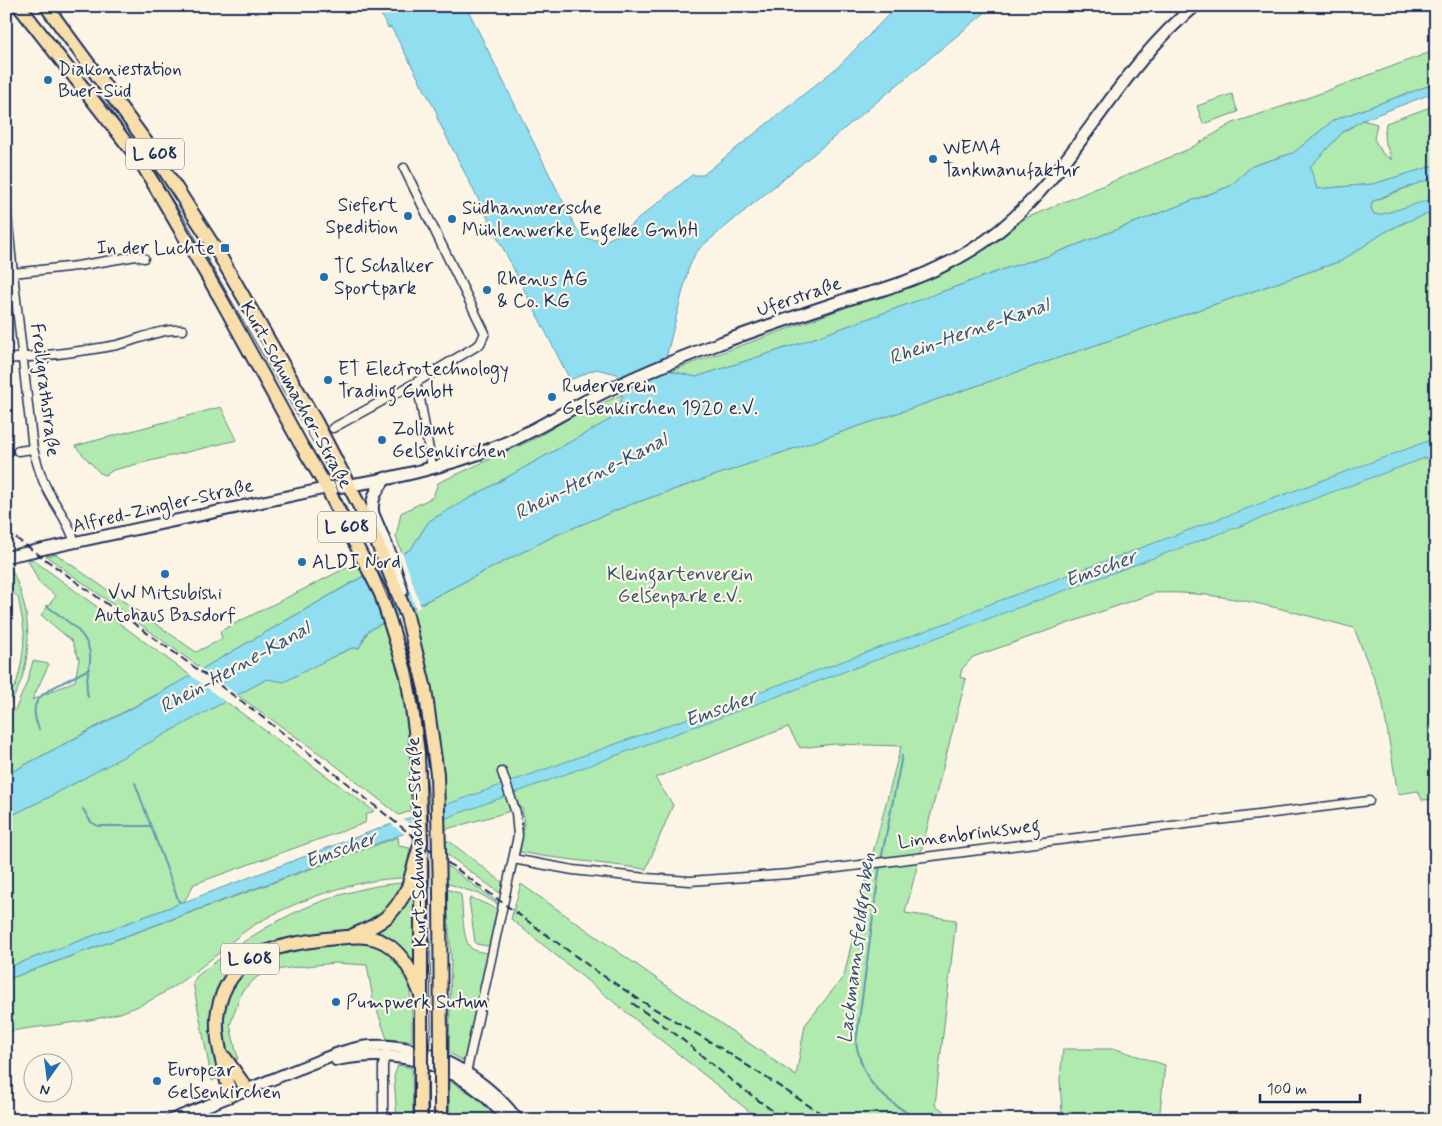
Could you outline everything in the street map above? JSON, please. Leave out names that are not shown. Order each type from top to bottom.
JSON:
[{"type":"main road","name":"Kurt-Schumacher-Straße","points":[[19,6],[141,162],[327,488],[381,594],[407,676],[418,753],[420,842],[415,887],[421,995],[421,1120]]},
{"type":"main road","name":"Kurt-Schumacher-Straße","points":[[46,6],[149,146],[212,243],[316,422],[386,555],[407,616],[426,690],[437,774],[440,890],[441,1120]]},
{"type":"main road","name":"Uferstraße","points":[[327,488],[349,486],[386,478],[472,456],[508,442],[616,387],[717,344],[854,297],[880,291],[946,264],[981,244],[1011,220],[1044,186],[1141,58],[1161,36],[1195,6]]},
{"type":"main road","points":[[386,478],[378,487],[371,505],[386,555]]},
{"type":"main road","name":"L 608","points":[[350,936],[386,919],[415,887]]},
{"type":"main road","name":"L 608","points":[[230,1096],[217,1032],[218,1010],[226,987],[235,974],[242,966],[259,954],[280,946],[350,936],[366,937],[384,942],[396,951],[410,967],[421,995]]},
{"type":"main road","name":"L 608","points":[[221,1052],[247,1089]]},
{"type":"street","points":[[333,428],[415,383],[480,344],[485,333],[404,168]]},
{"type":"street","name":"Freiligrathstraße","points":[[6,204],[9,264],[13,273],[33,449],[47,488],[70,526],[75,543]]},
{"type":"street","points":[[13,273],[77,266],[136,256],[144,258]]},
{"type":"street","points":[[6,359],[118,345],[173,329],[183,330]]},
{"type":"street","points":[[415,383],[419,393],[432,467]]},
{"type":"street","points":[[18,451],[33,449]]},
{"type":"street","name":"Alfred-Zingler-Straße","points":[[6,557],[327,488]]},
{"type":"street","points":[[463,1076],[519,831],[514,805],[502,772]]},
{"type":"street","name":"Linnenbrinksweg","points":[[513,859],[573,870],[690,881],[789,874],[1369,801]]},
{"type":"street","points":[[170,1120],[325,1058],[371,1046],[386,1051],[433,1056],[447,1061],[490,1101],[507,1120]]},
{"type":"street","points":[[383,1120],[383,1065],[386,1051]]},
{"type":"street","points":[[463,1076],[491,1091],[518,1120]]},
{"type":"green space","points":[[1436,50],[1436,83],[1334,120],[1293,153],[1252,166],[1230,186],[1045,257],[1007,268],[798,344],[696,377],[671,371],[922,280],[975,255],[1017,222],[1189,149],[1233,123],[1302,100]]},
{"type":"green space","points":[[1232,94],[1238,112],[1203,124],[1197,106]]},
{"type":"green space","name":"Kleingartenverein Gelsenpark e.V.","points":[[1436,105],[1436,799],[1422,800],[1418,791],[1398,794],[1382,699],[1354,628],[1230,598],[1179,593],[1154,593],[973,657],[962,669],[960,677],[966,679],[905,913],[956,920],[935,1105],[956,1120],[760,1120],[511,919],[521,884],[796,1076],[805,1025],[844,976],[869,868],[901,746],[834,744],[800,748],[788,727],[655,778],[673,805],[646,869],[520,852],[524,825],[522,808],[443,830],[431,694],[411,609],[556,535],[629,505],[1341,261],[1385,232],[1421,215],[1417,205],[1379,215],[1374,214],[1371,208],[1372,202],[1411,186],[1407,174],[1373,184],[1317,189],[1309,167],[1343,132],[1363,120],[1377,124],[1374,139],[1383,154],[1392,160],[1384,139],[1386,123]]},
{"type":"green space","points":[[623,394],[622,403],[611,419],[429,521],[411,549],[402,554],[396,536],[401,513],[433,497],[438,483],[536,438],[573,416]]},
{"type":"green space","points":[[221,407],[237,440],[113,470],[106,475],[100,473],[75,446]]},
{"type":"green space","points":[[56,554],[196,652],[222,639],[220,631],[358,562],[365,575],[202,669],[46,556]]},
{"type":"green space","points":[[32,559],[191,676],[6,775],[6,722],[16,708],[27,682],[33,661],[49,664],[32,700],[75,681],[79,659],[72,641],[41,615],[56,596],[39,582],[28,560]]},
{"type":"green space","points":[[6,562],[12,571],[22,597],[26,613],[28,647],[26,664],[21,680],[15,695],[6,709],[6,691],[15,687],[19,674],[24,632],[18,597],[6,587]]},
{"type":"green space","points":[[384,623],[402,679],[409,742],[411,811],[399,815],[330,761],[237,695],[267,679],[322,662],[352,648],[359,648],[369,630]]},
{"type":"green space","points":[[225,701],[374,811],[366,815],[365,823],[194,884],[184,902],[179,902],[176,905],[6,968],[6,818],[51,796]]},
{"type":"green space","points":[[398,837],[399,846],[410,848],[405,878],[366,882],[345,887],[324,893],[283,910],[248,929],[175,986],[131,1009],[96,1019],[6,1032],[6,980]]},
{"type":"green space","points":[[445,841],[449,841],[502,882],[501,894],[445,853]]},
{"type":"green space","points":[[446,865],[499,903],[497,904],[482,895],[446,883]]},
{"type":"green space","points":[[403,883],[389,908],[374,920],[346,931],[272,943],[255,950],[239,962],[222,984],[212,1013],[211,1039],[218,1078],[212,1081],[193,983],[197,976],[247,939],[300,910],[340,895],[379,886]]},
{"type":"green space","points":[[414,889],[416,890],[416,970],[371,934],[396,916]]},
{"type":"green space","points":[[446,889],[461,895],[467,943],[476,951],[489,953],[467,1057],[464,1061],[449,1053],[451,958]]},
{"type":"green space","points":[[472,898],[497,909],[490,945],[476,944],[475,942],[469,900]]},
{"type":"green space","points":[[337,943],[364,943],[381,947],[393,955],[402,966],[407,980],[412,1010],[412,1041],[387,1039],[373,999],[367,965],[334,963],[297,967],[269,971],[257,977],[242,991],[230,1025],[238,1059],[231,1061],[223,1033],[222,1019],[225,1005],[237,981],[259,961],[276,952]]},
{"type":"green space","points":[[1063,1049],[1116,1049],[1165,1065],[1159,1120],[1068,1120],[1062,1114],[1060,1079]]},
{"type":"green space","points":[[398,1065],[412,1068],[413,1120],[397,1120],[394,1077]]},
{"type":"green space","points":[[449,1081],[478,1098],[500,1120],[450,1120]]},
{"type":"water","name":"Rhein-Herne-Kanal","points":[[377,6],[466,6],[576,228],[588,239],[605,241],[621,233],[692,175],[703,175],[839,66],[897,6],[993,6],[702,246],[695,254],[688,270],[666,358],[671,371],[696,377],[798,344],[1007,268],[1045,257],[1230,186],[1252,166],[1293,153],[1334,120],[1436,83],[1436,92],[1363,120],[1343,132],[1310,167],[1317,189],[1373,184],[1436,165],[1436,177],[1372,202],[1371,208],[1374,214],[1379,215],[1436,198],[1436,211],[1385,232],[1341,261],[629,505],[556,535],[373,628],[366,633],[359,648],[352,648],[338,654],[284,682],[267,679],[51,796],[6,818],[6,775],[153,697],[411,549],[429,521],[611,419],[621,402],[622,387],[617,374],[596,369],[570,380],[437,118],[437,113],[391,27],[388,28]]},
{"type":"water","name":"Emscher","points":[[1436,438],[1436,454],[6,980],[6,968],[176,905],[179,902],[184,902],[375,830],[694,716],[957,619],[977,609]]},
{"type":"pier","points":[[402,552],[421,607],[416,609],[397,554]]},
{"type":"pier","points":[[200,667],[239,696],[227,703],[189,674]]},
{"type":"pier","points":[[443,803],[444,822],[407,836],[390,823],[402,818],[411,825],[411,815]]},
{"type":"waterway","points":[[47,606],[77,629],[87,644],[90,652],[87,683],[88,697]]},
{"type":"waterway","points":[[39,729],[35,706],[41,696],[52,688],[89,669]]},
{"type":"waterway","name":"Lackmannsfeldgraben","points":[[881,860],[902,756]]},
{"type":"waterway","points":[[135,783],[179,902]]},
{"type":"waterway","points":[[83,809],[91,822],[98,826],[150,826]]},
{"type":"waterway","name":"Lackmannsfeldgraben","points":[[880,865],[856,1043],[864,1071],[870,1081],[885,1097],[918,1120]]},
{"type":"tram line","points":[[29,6],[59,47],[109,107],[184,218],[322,458],[377,572],[396,618],[411,668],[418,705],[424,743],[428,794],[431,1028],[427,1072],[427,1120]]},
{"type":"railway","points":[[6,531],[244,703],[425,846],[596,971],[643,1002],[719,1047],[831,1120]]},
{"type":"railway","points":[[632,1003],[678,1036],[731,1080],[785,1120]]},
{"type":"place","name":"Diakoniestation Buer-Süd","points":[[48,80]]},
{"type":"place","name":"WEMA Tankmanufaktur","points":[[933,159]]},
{"type":"place","name":"Siefert Spedition","points":[[408,216]]},
{"type":"place","name":"Südhannoversche Mühlenwerke Engelke GmbH","points":[[452,219]]},
{"type":"place","name":"In der Luchte","points":[[225,248]]},
{"type":"place","name":"TC Schalker Sportpark","points":[[324,277]]},
{"type":"place","name":"Rhenus AG & Co. KG","points":[[487,290]]},
{"type":"place","name":"ET Electrotechnology Trading GmbH","points":[[328,380]]},
{"type":"place","name":"Ruderverein Gelsenkirchen 1920 e.V.","points":[[552,397]]},
{"type":"place","name":"Zollamt Gelsenkirchen","points":[[382,440]]},
{"type":"place","name":"ALDI Nord","points":[[302,562]]},
{"type":"place","name":"VW Mitsubishi Autohaus Basdorf","points":[[165,574]]},
{"type":"place","name":"Pumpwerk Sutum","points":[[336,1002]]},
{"type":"place","name":"Europcar Gelsenkirchen","points":[[157,1081]]}]
